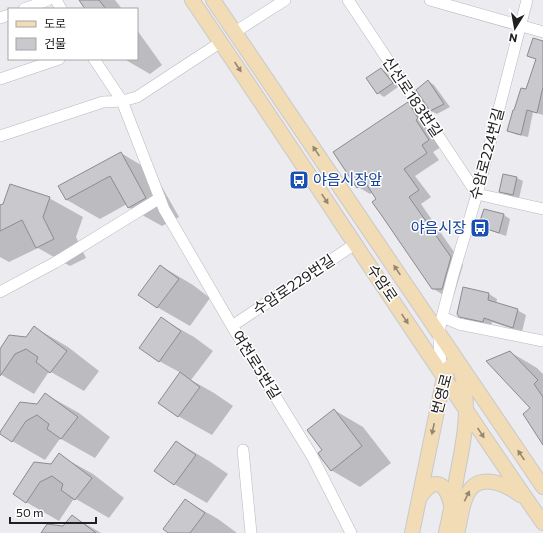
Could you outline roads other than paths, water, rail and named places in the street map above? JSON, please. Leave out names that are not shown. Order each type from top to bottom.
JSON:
[{"type":"main road","name":"수암로","points":[[192,0],[467,412],[543,523]]},
{"type":"main road","name":"수암로","points":[[213,0],[543,487]]},
{"type":"main road","name":"번영로","points":[[412,533],[444,377],[450,366],[458,360],[465,390],[467,412],[464,442],[446,533]]},
{"type":"main road","points":[[457,533],[467,494],[470,490],[480,484],[492,482],[506,486],[529,502]]},
{"type":"main road","points":[[418,501],[428,487],[439,484],[447,492],[451,508]]},
{"type":"street","points":[[27,8],[48,0]]},
{"type":"street","points":[[235,32],[285,0]]},
{"type":"street","name":"신선로183번길","points":[[348,0],[477,194]]},
{"type":"street","points":[[430,0],[543,32]]},
{"type":"street","name":"수암로224번길","points":[[444,377],[440,354],[439,333],[442,317],[477,194],[527,0]]},
{"type":"street","points":[[0,136],[103,102],[122,101],[137,97],[221,42]]},
{"type":"street","points":[[0,79],[55,60]]},
{"type":"street","name":"여천로5번길","points":[[95,60],[122,101],[164,209],[232,326],[312,456],[351,533]]},
{"type":"street","points":[[477,194],[543,209]]},
{"type":"street","points":[[0,292],[56,262],[160,198]]},
{"type":"street","name":"수암로229번길","points":[[232,326],[355,244]]},
{"type":"street","points":[[442,317],[459,324],[543,341]]},
{"type":"street","points":[[243,450],[251,533]]},
{"type":"place","name":"야음시장앞","points":[[299,180]]},
{"type":"place","name":"야음시장","points":[[480,228]]}]
